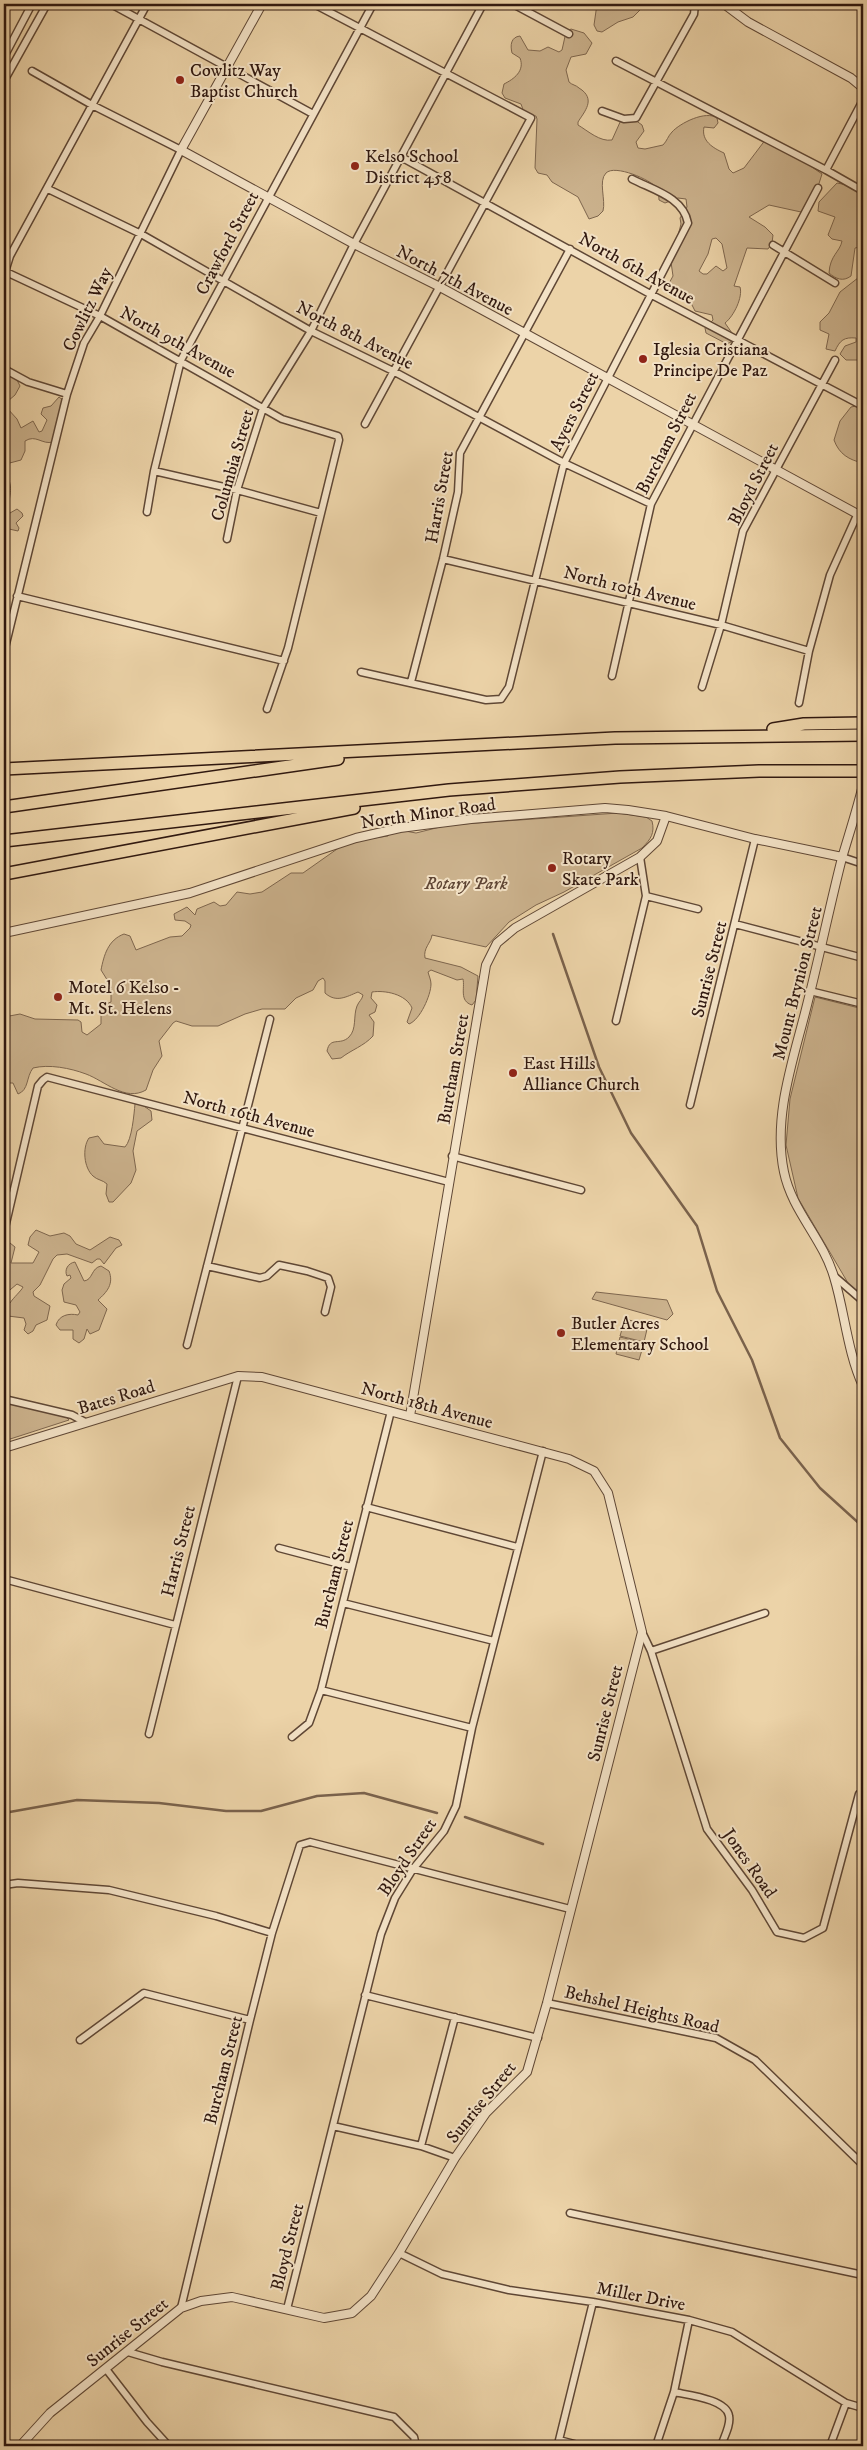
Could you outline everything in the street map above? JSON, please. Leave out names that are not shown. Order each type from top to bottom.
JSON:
[{"type":"highway","points":[[739,736],[804,724],[863,723]]},
{"type":"highway","points":[[4,769],[615,738],[863,735]]},
{"type":"highway","points":[[4,807],[401,750]]},
{"type":"highway","points":[[4,841],[449,790],[620,777],[775,770],[863,771]]},
{"type":"highway","points":[[4,874],[449,790]]},
{"type":"street","points":[[4,56],[32,4]]},
{"type":"street","points":[[4,81],[47,4]]},
{"type":"street","points":[[111,4],[313,114]]},
{"type":"street","points":[[4,272],[7,255],[48,189],[147,4]]},
{"type":"street","name":"Cowlitz Way","points":[[4,652],[6,636],[67,394],[84,343],[100,316],[181,150],[262,4]]},
{"type":"street","points":[[314,4],[531,118],[365,424]]},
{"type":"street","name":"Crawford Street","points":[[146,512],[154,471],[182,360],[373,4]]},
{"type":"street","name":"Columbia Street","points":[[227,539],[237,490],[263,408],[311,331],[354,244],[483,4]]},
{"type":"street","points":[[513,4],[569,34]]},
{"type":"street","points":[[602,110],[624,120],[636,118],[694,14],[695,4]]},
{"type":"street","points":[[724,4],[748,22],[843,73],[863,88]]},
{"type":"street","points":[[616,61],[863,191]]},
{"type":"street","name":"North 7th Avenue","points":[[32,71],[92,106],[181,150],[354,244],[440,287],[861,515]]},
{"type":"street","points":[[826,170],[863,100]]},
{"type":"street","name":"North 6th Avenue","points":[[401,157],[652,295],[859,404]]},
{"type":"street","name":"Ayers Street","points":[[411,682],[486,700],[501,699],[509,687],[564,463],[688,223],[686,212],[677,201],[632,179]]},
{"type":"street","name":"Burcham Street","points":[[612,676],[651,504],[818,188]]},
{"type":"street","name":"North 8th Avenue","points":[[48,189],[141,234],[225,280],[311,331],[394,371],[564,463],[651,504]]},
{"type":"street","points":[[773,245],[835,283]]},
{"type":"street","name":"Harris Street","points":[[411,682],[458,492],[460,453],[570,249]]},
{"type":"street","name":"North 9th Avenue","points":[[4,272],[100,316],[182,360],[282,418],[338,436],[339,440],[320,513]]},
{"type":"street","name":"Bloyd Street","points":[[702,687],[721,625],[744,531],[835,360]]},
{"type":"street","points":[[4,369],[34,385],[67,394]]},
{"type":"street","points":[[154,471],[237,490],[320,513],[284,661],[267,709]]},
{"type":"street","points":[[799,703],[809,651],[830,575],[861,515]]},
{"type":"street","name":"North 10th Avenue","points":[[443,558],[721,625],[809,651]]},
{"type":"street","points":[[17,596],[284,661]]},
{"type":"street","points":[[361,672],[411,682]]},
{"type":"street","name":"Mount Brynion Street","points":[[863,785],[842,857],[783,1103],[782,1147],[784,1171],[790,1191],[802,1217],[821,1246],[834,1276],[852,1355],[863,1386]]},
{"type":"street","name":"North Minor Road","points":[[4,933],[190,893],[356,838],[400,828],[471,819],[605,808],[666,816],[755,839],[842,857],[863,864]]},
{"type":"street","name":"Burcham Street","points":[[410,1416],[452,1156],[486,965],[498,943],[515,928],[640,857],[657,841],[666,816]]},
{"type":"street","name":"Sunrise Street","points":[[690,1105],[755,839]]},
{"type":"street","points":[[616,1021],[646,896],[640,857]]},
{"type":"street","points":[[646,896],[698,909]]},
{"type":"street","points":[[735,924],[863,958]]},
{"type":"street","points":[[810,991],[863,1004]]},
{"type":"street","points":[[187,1345],[270,1019]]},
{"type":"street","name":"North 16th Avenue","points":[[5,1221],[38,1086],[42,1080],[52,1078],[448,1182]]},
{"type":"street","points":[[452,1156],[581,1190]]},
{"type":"street","points":[[4,1232],[5,1221]]},
{"type":"street","points":[[207,1266],[260,1278],[267,1276],[279,1266],[288,1266],[325,1277],[332,1282],[325,1312]]},
{"type":"street","points":[[834,1276],[863,1300]]},
{"type":"street","name":"Harris Street","points":[[149,1734],[238,1376]]},
{"type":"street","name":"North 18th Avenue","points":[[238,1376],[262,1377],[582,1463],[594,1471],[601,1481]]},
{"type":"street","name":"Bates Road","points":[[4,1448],[238,1376]]},
{"type":"street","points":[[4,1399],[72,1415],[85,1422]]},
{"type":"street","name":"Burcham Street","points":[[292,1737],[309,1723],[321,1690],[350,1567],[391,1411]]},
{"type":"street","name":"Bloyd Street","points":[[287,2309],[365,1995],[388,1914],[413,1869],[450,1819],[456,1806],[472,1728],[542,1452]]},
{"type":"street","name":"Sunrise Street","points":[[20,2446],[50,2413],[181,2308],[201,2301],[232,2298],[324,2318],[352,2313],[371,2296],[399,2254],[455,2158],[486,2113],[527,2072],[538,2038],[642,1632],[612,1508],[601,1481]]},
{"type":"street","points":[[366,1507],[517,1547]]},
{"type":"street","points":[[280,1548],[350,1567]]},
{"type":"street","points":[[4,1580],[175,1625]]},
{"type":"street","points":[[343,1603],[494,1641]]},
{"type":"street","points":[[651,1651],[765,1614]]},
{"type":"street","name":"Jones Road","points":[[642,1632],[651,1651],[708,1829],[752,1890],[777,1932],[804,1938],[823,1928],[859,1794]]},
{"type":"street","points":[[321,1690],[472,1728]]},
{"type":"street","name":"Burcham Street","points":[[181,2308],[272,1933],[297,1850],[303,1843],[310,1842],[413,1869]]},
{"type":"street","points":[[413,1869],[570,1909]]},
{"type":"street","points":[[4,1885],[18,1883],[109,1890],[216,1916],[272,1933]]},
{"type":"street","points":[[80,2040],[144,1994],[250,2020]]},
{"type":"street","points":[[365,1995],[538,2038]]},
{"type":"street","name":"Behshel Heights Road","points":[[547,2003],[716,2038],[755,2060],[863,2165]]},
{"type":"street","points":[[422,2146],[455,2017]]},
{"type":"street","points":[[333,2126],[422,2146],[455,2158]]},
{"type":"street","points":[[570,2213],[863,2275]]},
{"type":"street","name":"Miller Drive","points":[[399,2254],[442,2274],[509,2290],[593,2302],[689,2320],[732,2332],[846,2403],[863,2408]]},
{"type":"street","points":[[582,2446],[559,2440],[593,2302]]},
{"type":"street","points":[[656,2446],[674,2392],[689,2320]]},
{"type":"street","points":[[128,2352],[171,2365],[394,2418],[414,2437],[416,2446]]},
{"type":"street","points":[[106,2369],[147,2422],[167,2444]]},
{"type":"street","points":[[674,2392],[716,2402],[727,2410],[729,2416],[728,2425],[721,2446]]},
{"type":"street","points":[[830,2446],[846,2403]]},
{"type":"green space","points":[[597,4],[646,4],[633,17],[618,22],[602,32],[597,31],[594,25]]},
{"type":"green space","points":[[571,29],[584,33],[592,43],[586,54],[571,57],[566,70],[569,82],[584,92],[588,101],[586,110],[578,125],[594,136],[612,140],[621,120],[628,115],[642,125],[644,131],[636,142],[638,148],[645,149],[663,145],[676,128],[693,119],[712,116],[717,118],[718,123],[714,128],[704,127],[704,136],[712,146],[724,153],[729,169],[733,173],[744,168],[766,139],[770,138],[822,174],[816,193],[801,212],[769,205],[749,217],[765,227],[773,235],[772,243],[768,249],[747,248],[734,286],[740,287],[739,301],[732,316],[725,323],[732,333],[731,342],[727,344],[706,333],[705,328],[713,320],[712,315],[695,311],[687,295],[673,294],[667,287],[673,276],[671,262],[681,224],[680,218],[687,207],[686,199],[678,198],[665,203],[659,200],[657,188],[648,181],[633,174],[617,170],[611,171],[604,176],[602,186],[603,211],[598,216],[589,219],[578,197],[552,182],[547,175],[538,173],[535,168],[536,116],[525,115],[521,104],[505,98],[502,93],[504,84],[518,74],[521,67],[520,58],[512,53],[511,44],[515,38],[520,36],[528,50],[540,51],[548,47],[559,52],[562,50],[566,32]],"holes":[[[716,238],[722,244],[727,268],[723,271],[716,266],[707,274],[703,274],[699,271],[708,254],[712,239]]]},
{"type":"green space","points":[[837,183],[852,186],[863,193],[863,249],[860,247],[855,248],[851,276],[842,279],[829,273],[831,262],[842,241],[832,239],[828,235],[835,217],[818,211],[819,202]]},
{"type":"green space","points":[[863,274],[863,370],[858,360],[846,360],[840,354],[845,346],[856,342],[856,338],[843,340],[835,351],[826,349],[829,334],[820,330],[820,322],[829,313],[840,292]]},
{"type":"green space","points":[[9,375],[17,380],[20,386],[15,395],[8,401],[7,408],[17,419],[21,428],[33,421],[39,432],[42,431],[47,420],[41,414],[43,408],[51,406],[59,397],[64,401],[53,442],[29,439],[25,441],[25,451],[21,460],[4,464],[4,379]]},
{"type":"green space","points":[[851,407],[863,408],[863,434],[861,440],[863,444],[863,463],[845,456],[834,440],[840,421]]},
{"type":"green space","points":[[4,471],[10,486],[8,510],[10,513],[17,509],[23,516],[16,523],[19,528],[18,531],[9,529],[4,536]]},
{"type":"green space","name":"Rotary Park","points":[[618,813],[646,817],[652,821],[652,836],[642,848],[564,892],[536,905],[509,922],[486,947],[432,935],[425,951],[425,958],[461,967],[478,976],[476,1000],[472,1005],[465,1001],[463,979],[457,980],[431,970],[428,972],[431,989],[427,1000],[417,1018],[409,1024],[407,1022],[412,1008],[405,999],[389,992],[372,992],[371,998],[377,1005],[375,1012],[369,1015],[374,1022],[373,1036],[366,1043],[341,1058],[332,1059],[327,1051],[328,1046],[333,1042],[346,1040],[349,1037],[354,1026],[358,1004],[363,995],[358,992],[341,998],[333,998],[325,993],[325,981],[323,978],[318,981],[313,990],[296,998],[285,1009],[262,1009],[218,1026],[192,1026],[176,1021],[159,1041],[162,1056],[153,1070],[146,1090],[138,1093],[130,1094],[123,1092],[86,1074],[66,1068],[53,1067],[33,1068],[24,1090],[18,1094],[13,1083],[7,1083],[4,1086],[4,1017],[20,1014],[35,1019],[78,1020],[81,1022],[82,1032],[87,1035],[101,1024],[101,1006],[111,1002],[111,986],[101,970],[110,944],[124,934],[130,936],[136,950],[170,937],[182,936],[191,925],[185,921],[175,920],[174,914],[187,907],[195,915],[197,909],[214,902],[220,906],[226,905],[237,892],[250,894],[262,892],[291,873],[303,873],[347,842],[388,836],[394,829],[416,833],[460,822],[463,824]]},
{"type":"green space","points":[[815,997],[863,1009],[863,1297],[848,1283],[798,1198],[786,1145],[790,1099]]},
{"type":"green space","points":[[138,1102],[151,1111],[152,1120],[137,1131],[133,1151],[136,1170],[131,1183],[113,1202],[109,1202],[106,1194],[107,1184],[95,1177],[88,1168],[85,1158],[85,1147],[89,1138],[98,1136],[104,1144],[125,1147],[131,1133],[135,1104]]},
{"type":"green space","points":[[36,1230],[50,1236],[64,1233],[70,1236],[76,1244],[90,1250],[110,1237],[119,1240],[122,1245],[116,1248],[104,1264],[100,1259],[92,1263],[67,1254],[57,1255],[53,1259],[40,1285],[33,1292],[34,1296],[50,1306],[47,1320],[36,1325],[33,1331],[28,1334],[24,1330],[26,1324],[24,1318],[8,1316],[4,1322],[4,1305],[10,1303],[23,1287],[17,1284],[4,1295],[4,1267],[8,1263],[4,1244],[10,1243],[15,1247],[11,1263],[33,1263],[39,1252],[28,1245],[30,1237]]},
{"type":"green space","points":[[75,1262],[84,1281],[89,1279],[95,1269],[101,1266],[109,1271],[111,1280],[107,1291],[98,1300],[107,1309],[99,1330],[90,1334],[87,1329],[84,1339],[79,1343],[73,1339],[73,1330],[60,1330],[56,1325],[62,1317],[71,1314],[78,1315],[80,1312],[76,1305],[64,1302],[62,1290],[64,1284],[71,1278],[70,1275],[67,1276],[66,1274],[67,1267]]},
{"type":"green space","points":[[596,1292],[667,1300],[673,1314],[667,1320],[592,1299]]},
{"type":"green space","points":[[625,1319],[648,1325],[644,1342],[620,1336]]},
{"type":"green space","points":[[620,1337],[644,1343],[639,1360],[616,1354]]},
{"type":"green space","points":[[4,1402],[66,1417],[69,1420],[4,1441]]},
{"type":"waterway","points":[[553,934],[599,1067],[631,1133],[697,1226],[717,1291],[752,1360],[780,1438],[820,1488],[863,1527]]},
{"type":"waterway","points":[[4,1813],[77,1800],[159,1803],[226,1811],[261,1811],[317,1796],[364,1793],[437,1813]]},
{"type":"waterway","points":[[465,1817],[543,1844]]},
{"type":"place","name":"Cowlitz Way Baptist Church","points":[[180,80]]},
{"type":"place","name":"Kelso School District 458","points":[[355,166]]},
{"type":"place","name":"Iglesia Cristiana Principe De Paz","points":[[643,359]]},
{"type":"place","name":"Rotary Skate Park","points":[[552,868]]},
{"type":"place","name":"Motel 6 Kelso - Mt. St. Helens","points":[[58,997]]},
{"type":"place","name":"East Hills Alliance Church","points":[[513,1073]]},
{"type":"place","name":"Butler Acres Elementary School","points":[[561,1333]]}]
